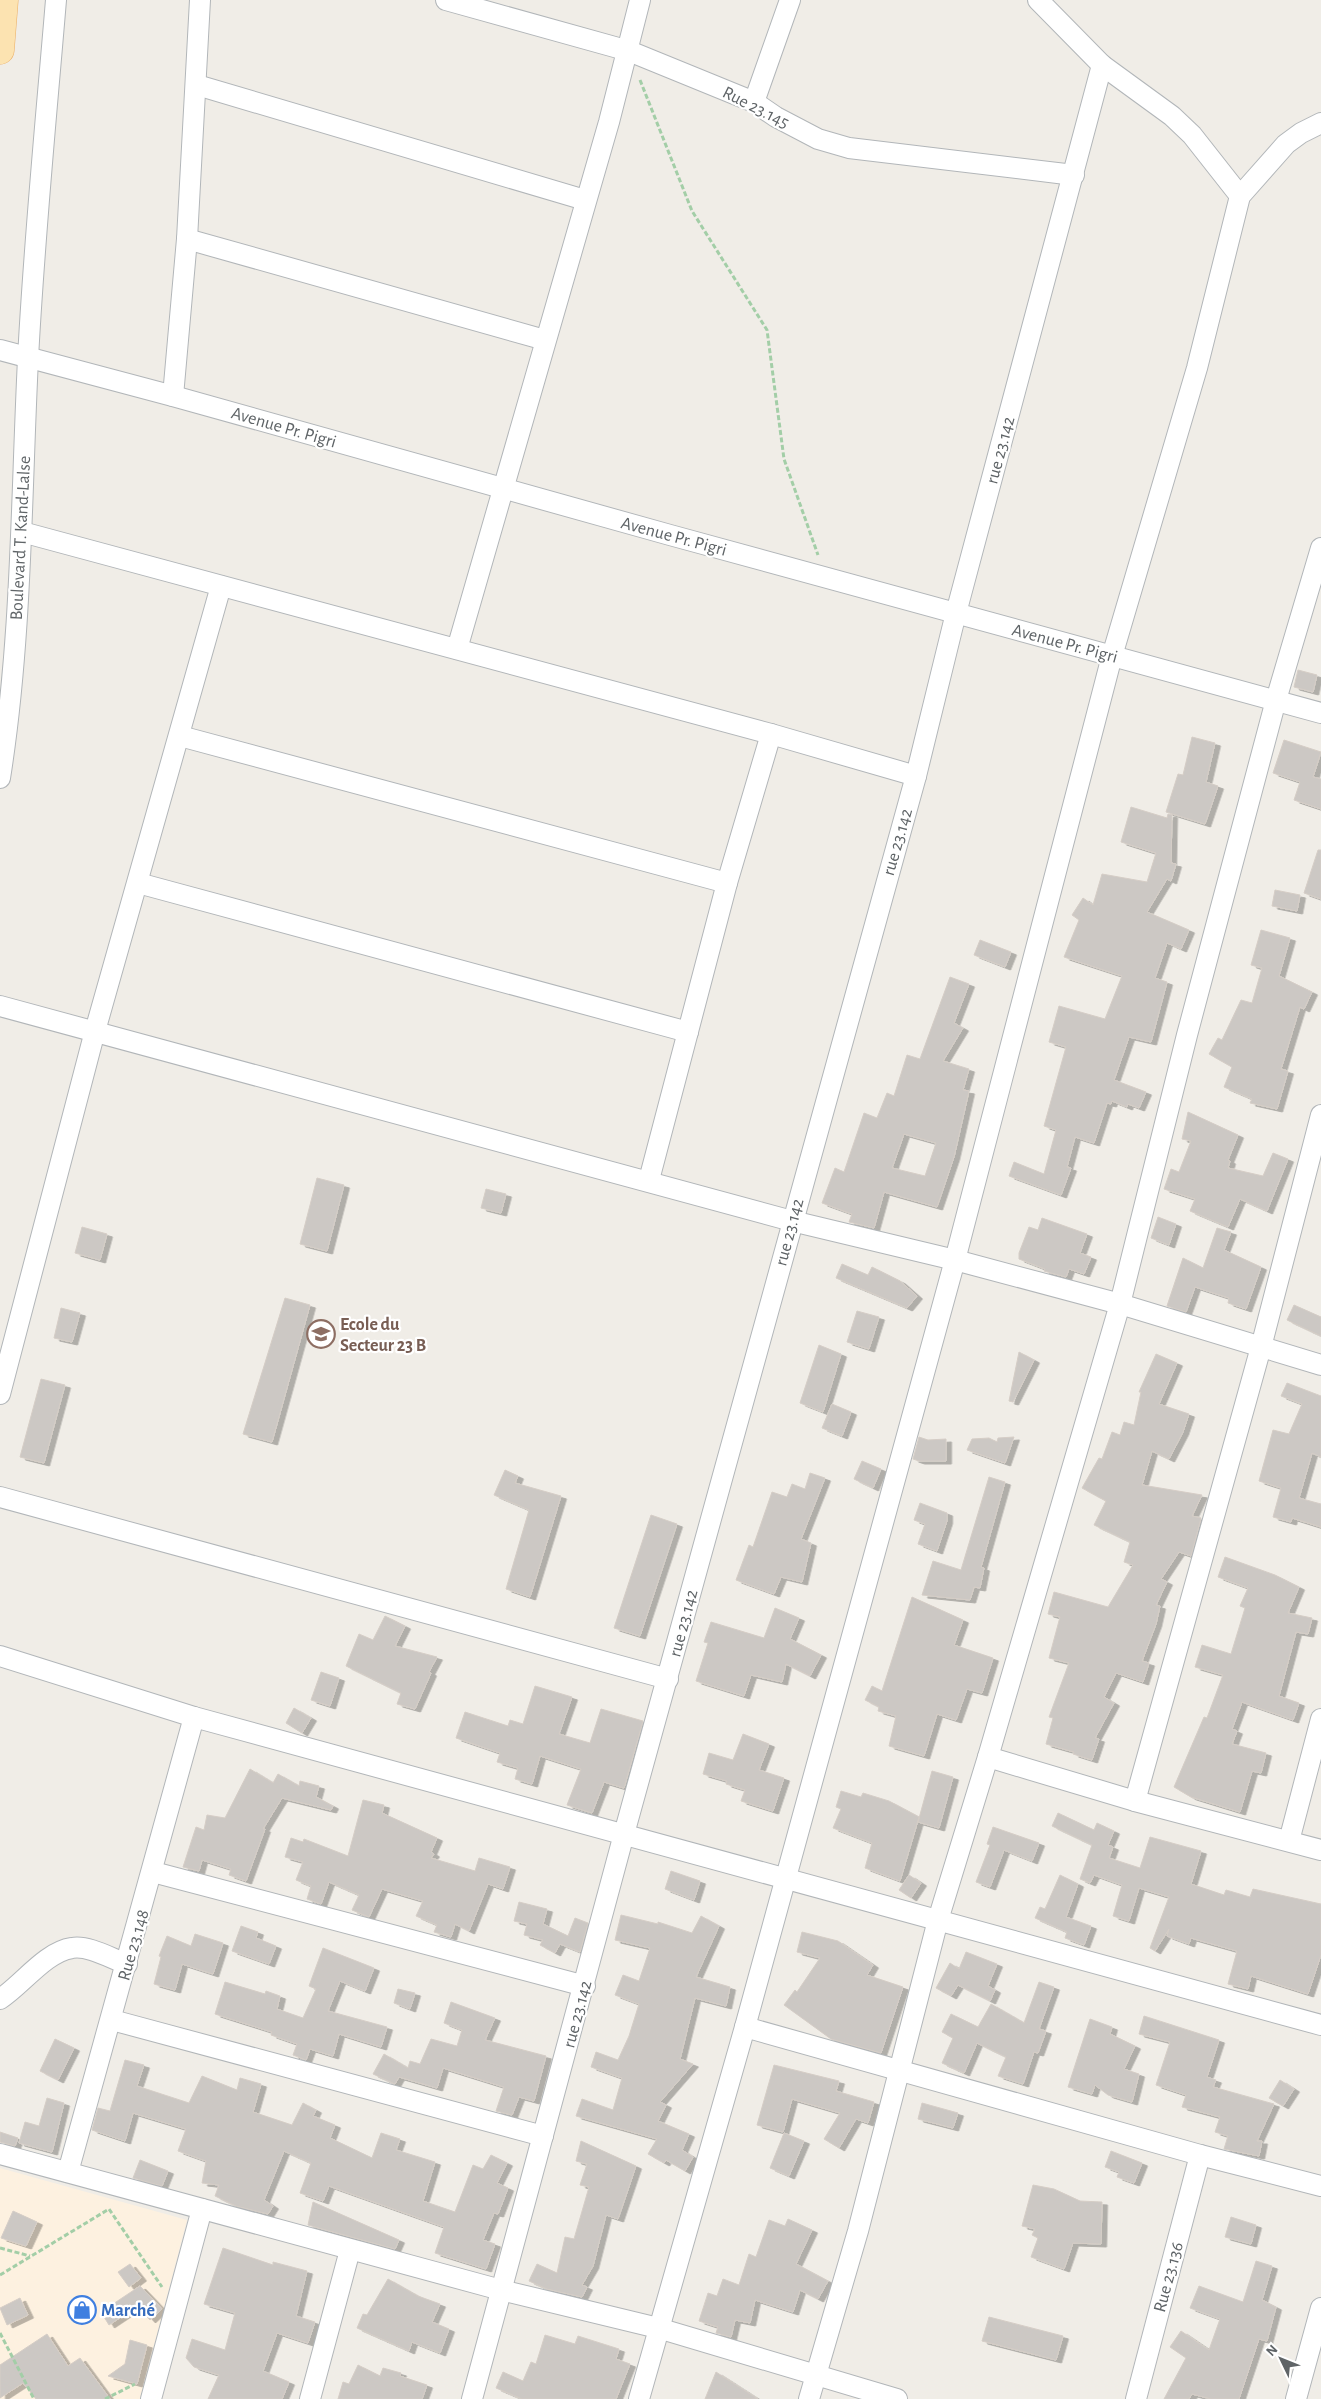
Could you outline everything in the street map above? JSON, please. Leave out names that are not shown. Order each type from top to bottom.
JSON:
[{"type":"main road","points":[[0,50],[4,0]]},
{"type":"street","name":"Boulevard T. Kand-Lalse","points":[[0,778],[11,688],[22,532],[28,358],[56,0]]},
{"type":"street","points":[[173,396],[187,239],[197,85],[200,0]]},
{"type":"street","name":"Rue 23.145","points":[[446,0],[629,51],[754,102],[776,117],[818,139],[849,148],[1074,175]]},
{"type":"street","points":[[456,649],[629,51],[640,0]]},
{"type":"street","points":[[754,102],[790,0]]},
{"type":"street","points":[[1038,0],[1102,65],[1172,116],[1192,135],[1240,196]]},
{"type":"street","name":"rue 23.142","points":[[472,2399],[585,1986],[624,1834],[916,776],[956,613],[1102,65]]},
{"type":"street","points":[[197,85],[585,200]]},
{"type":"street","points":[[639,2399],[745,2027],[955,1260],[1112,656],[1196,368],[1240,196],[1286,144],[1301,133],[1321,123]]},
{"type":"street","points":[[187,239],[545,340]]},
{"type":"street","name":"Avenue Pr. Pigri","points":[[0,350],[1321,713]]},
{"type":"street","points":[[22,532],[771,734],[916,776]]},
{"type":"street","points":[[809,2399],[858,2231],[938,1920],[988,1757],[1120,1304],[1184,1045],[1276,700],[1321,548]]},
{"type":"street","points":[[0,1394],[95,1031],[221,586]]},
{"type":"street","points":[[649,1180],[728,883],[771,734]]},
{"type":"street","points":[[180,736],[728,883]]},
{"type":"street","points":[[138,884],[688,1032]]},
{"type":"street","points":[[0,1006],[649,1180],[792,1221],[955,1260],[1120,1304],[1321,1365]]},
{"type":"street","points":[[1135,1801],[1261,1347],[1321,1115]]},
{"type":"street","points":[[0,1497],[668,1679]]},
{"type":"street","points":[[0,1656],[194,1717],[1321,2026]]},
{"type":"street","name":"Rue 23.148","points":[[68,2172],[153,1872],[194,1717]]},
{"type":"street","points":[[1288,1841],[1321,1719]]},
{"type":"street","points":[[988,1757],[1135,1801],[1321,1850]]},
{"type":"street","points":[[153,1872],[585,1986]]},
{"type":"street","points":[[0,1999],[45,1960],[72,1948],[84,1949],[127,1964]]},
{"type":"street","points":[[112,2020],[543,2136]]},
{"type":"street","points":[[745,2027],[1200,2155],[1321,2186]]},
{"type":"street","points":[[0,2154],[501,2290],[658,2328],[897,2399]]},
{"type":"street","name":"Rue 23.136","points":[[1136,2399],[1200,2155]]},
{"type":"street","points":[[151,2399],[202,2209]]},
{"type":"street","points":[[310,2399],[350,2250]]},
{"type":"street","points":[[1296,2399],[1321,2308]]},
{"type":"path","points":[[629,51],[692,211],[767,330],[784,459],[826,577]]},
{"type":"path","points":[[0,2274],[109,2209],[176,2308]]},
{"type":"path","points":[[0,2248],[31,2256]]},
{"type":"path","points":[[0,2333],[34,2399]]},
{"type":"path","points":[[104,2399],[158,2372]]},
{"type":"shaded area","name":"Marché","points":[[0,2168],[187,2220],[140,2399],[0,2399]]},
{"type":"building","points":[[1298,670],[1317,675],[1313,692],[1294,687]]},
{"type":"building","points":[[1192,737],[1215,743],[1206,782],[1218,786],[1205,824],[1166,812],[1178,774],[1183,775]]},
{"type":"building","points":[[1284,740],[1321,752],[1313,777],[1321,779],[1321,809],[1294,800],[1300,782],[1273,773]]},
{"type":"building","points":[[1131,807],[1167,818],[1168,814],[1172,815],[1171,863],[1176,864],[1171,881],[1167,879],[1147,912],[1189,930],[1181,949],[1167,943],[1155,978],[1167,982],[1151,1042],[1129,1037],[1114,1080],[1146,1092],[1139,1108],[1128,1104],[1127,1107],[1112,1101],[1111,1104],[1107,1103],[1094,1143],[1075,1137],[1067,1167],[1071,1168],[1061,1195],[1009,1176],[1014,1162],[1044,1174],[1056,1130],[1044,1126],[1066,1047],[1049,1042],[1059,1006],[1105,1019],[1122,976],[1064,957],[1079,920],[1072,915],[1083,898],[1093,905],[1102,874],[1147,882],[1156,853],[1121,842]]},
{"type":"building","points":[[1318,850],[1321,850],[1321,899],[1304,893]]},
{"type":"building","points":[[1275,890],[1300,895],[1297,911],[1272,906]]},
{"type":"building","points":[[1261,930],[1290,938],[1279,976],[1312,992],[1304,1009],[1300,1007],[1281,1069],[1288,1071],[1277,1109],[1250,1103],[1252,1099],[1224,1087],[1232,1067],[1209,1054],[1218,1038],[1222,1040],[1241,1000],[1252,1003],[1262,968],[1251,965]]},
{"type":"building","points":[[980,940],[1011,952],[1005,967],[974,955]]},
{"type":"building","points":[[950,977],[969,984],[954,1023],[963,1028],[943,1061],[969,1069],[963,1090],[969,1091],[954,1157],[937,1207],[884,1192],[874,1228],[849,1222],[852,1214],[822,1203],[835,1168],[844,1172],[864,1113],[877,1118],[887,1093],[894,1096],[907,1055],[920,1059]],"holes":[[[904,1134],[936,1143],[925,1176],[892,1168]]]},
{"type":"building","points":[[1188,1112],[1238,1135],[1228,1160],[1230,1161],[1228,1168],[1263,1176],[1273,1153],[1288,1159],[1267,1211],[1240,1199],[1228,1227],[1190,1211],[1195,1199],[1164,1189],[1171,1169],[1179,1172],[1191,1141],[1182,1139]]},
{"type":"building","points":[[317,1178],[344,1185],[327,1251],[300,1244]]},
{"type":"building","points":[[486,1189],[506,1194],[501,1213],[481,1208]]},
{"type":"building","points":[[1158,1217],[1176,1224],[1169,1245],[1151,1238]]},
{"type":"building","points":[[1042,1218],[1087,1234],[1080,1253],[1091,1257],[1084,1274],[1069,1269],[1066,1277],[1044,1271],[1045,1269],[1019,1259],[1019,1253],[1029,1227],[1038,1230]]},
{"type":"building","points":[[82,1227],[107,1234],[100,1260],[75,1253]]},
{"type":"building","points":[[1217,1228],[1231,1232],[1224,1250],[1261,1267],[1246,1309],[1228,1303],[1229,1298],[1195,1287],[1186,1312],[1167,1306],[1183,1258],[1203,1268]]},
{"type":"building","points":[[842,1264],[868,1275],[872,1267],[900,1281],[917,1296],[907,1308],[836,1278]]},
{"type":"building","points":[[285,1298],[310,1305],[272,1442],[243,1434]]},
{"type":"building","points":[[1294,1305],[1321,1317],[1321,1336],[1287,1320]]},
{"type":"building","points":[[61,1308],[80,1313],[72,1342],[54,1338]]},
{"type":"building","points":[[857,1311],[879,1317],[869,1349],[847,1342]]},
{"type":"building","points":[[819,1345],[841,1354],[823,1412],[800,1403]]},
{"type":"building","points":[[1019,1352],[1034,1360],[1013,1402],[1009,1401]]},
{"type":"building","points":[[1156,1354],[1177,1363],[1159,1404],[1189,1414],[1183,1432],[1169,1459],[1152,1451],[1142,1485],[1202,1495],[1192,1516],[1201,1518],[1191,1556],[1179,1552],[1161,1579],[1167,1582],[1156,1605],[1160,1606],[1156,1624],[1142,1661],[1149,1663],[1143,1682],[1116,1673],[1104,1697],[1114,1703],[1095,1738],[1099,1739],[1092,1760],[1073,1754],[1074,1752],[1046,1744],[1053,1718],[1049,1717],[1069,1663],[1049,1658],[1060,1617],[1048,1614],[1054,1592],[1108,1607],[1133,1565],[1124,1562],[1130,1542],[1094,1525],[1106,1501],[1082,1488],[1099,1458],[1102,1459],[1112,1432],[1120,1435],[1124,1422],[1134,1425],[1141,1392],[1139,1392]]},
{"type":"building","points":[[41,1379],[65,1385],[44,1463],[20,1457]]},
{"type":"building","points":[[1287,1383],[1321,1396],[1321,1457],[1312,1453],[1299,1498],[1321,1504],[1321,1527],[1292,1518],[1291,1522],[1273,1517],[1281,1488],[1259,1481],[1273,1430],[1289,1434],[1302,1404],[1281,1396]]},
{"type":"building","points":[[832,1404],[851,1412],[842,1436],[822,1428]]},
{"type":"building","points":[[919,1437],[928,1440],[946,1439],[946,1461],[919,1461],[913,1459]]},
{"type":"building","points":[[1014,1437],[1005,1463],[967,1450],[972,1439],[989,1438],[997,1442],[998,1438]]},
{"type":"building","points":[[862,1461],[881,1469],[873,1488],[854,1479]]},
{"type":"building","points":[[505,1470],[518,1476],[515,1483],[561,1496],[530,1597],[506,1589],[529,1510],[494,1495]]},
{"type":"building","points":[[810,1473],[825,1478],[801,1539],[811,1543],[802,1582],[781,1577],[774,1594],[736,1580],[749,1545],[753,1547],[772,1492],[787,1497],[792,1484],[805,1489]]},
{"type":"building","points":[[989,1477],[1005,1482],[981,1567],[984,1568],[980,1588],[974,1587],[970,1600],[922,1595],[933,1561],[961,1570]]},
{"type":"building","points":[[920,1503],[947,1513],[947,1521],[937,1551],[918,1544],[925,1524],[914,1520]]},
{"type":"building","points":[[651,1515],[677,1524],[640,1636],[614,1628]]},
{"type":"building","points":[[1225,1557],[1275,1575],[1299,1587],[1288,1613],[1312,1618],[1308,1634],[1296,1632],[1279,1696],[1299,1703],[1293,1720],[1242,1702],[1232,1729],[1237,1731],[1232,1744],[1266,1753],[1261,1773],[1252,1771],[1240,1812],[1191,1797],[1174,1787],[1204,1717],[1207,1718],[1223,1675],[1195,1667],[1202,1645],[1231,1654],[1245,1608],[1240,1606],[1248,1588],[1218,1577]]},
{"type":"building","points":[[912,1597],[963,1620],[954,1645],[993,1658],[982,1693],[967,1689],[956,1720],[937,1714],[924,1756],[889,1746],[896,1716],[878,1711],[879,1707],[865,1700],[872,1686],[882,1691]]},
{"type":"building","points":[[775,1608],[799,1618],[790,1639],[821,1655],[810,1676],[786,1664],[782,1682],[751,1675],[744,1696],[696,1681],[708,1643],[704,1642],[711,1622],[764,1638]]},
{"type":"building","points":[[385,1616],[405,1626],[395,1646],[437,1657],[429,1672],[431,1673],[415,1709],[397,1704],[401,1693],[346,1666],[359,1634],[373,1640]]},
{"type":"building","points":[[321,1672],[339,1678],[330,1706],[311,1700]]},
{"type":"building","points":[[535,1686],[572,1697],[559,1734],[590,1743],[601,1709],[643,1721],[624,1788],[604,1782],[592,1813],[567,1805],[581,1769],[540,1756],[532,1784],[515,1779],[518,1768],[497,1762],[500,1753],[456,1738],[465,1712],[508,1726],[510,1720],[523,1724]]},
{"type":"building","points":[[294,1708],[311,1718],[302,1733],[286,1723]]},
{"type":"building","points":[[743,1734],[769,1744],[759,1770],[784,1778],[773,1811],[741,1801],[745,1790],[726,1784],[727,1781],[703,1774],[709,1753],[733,1760]]},
{"type":"building","points":[[250,1769],[273,1783],[278,1774],[299,1786],[300,1781],[319,1786],[316,1797],[333,1806],[331,1810],[282,1798],[263,1829],[265,1829],[246,1881],[229,1875],[231,1869],[202,1860],[199,1871],[183,1867],[196,1827],[204,1830],[207,1815],[225,1818]]},
{"type":"building","points":[[932,1771],[953,1777],[939,1828],[918,1822]]},
{"type":"building","points":[[841,1791],[861,1797],[863,1793],[889,1801],[919,1817],[900,1881],[865,1868],[872,1843],[833,1828],[841,1809],[836,1807]]},
{"type":"building","points":[[363,1800],[384,1805],[382,1813],[437,1838],[431,1852],[434,1854],[431,1858],[475,1871],[479,1858],[510,1867],[503,1889],[488,1884],[469,1931],[455,1924],[451,1937],[434,1932],[437,1925],[416,1916],[423,1901],[382,1889],[369,1917],[352,1910],[359,1895],[329,1882],[321,1904],[307,1899],[311,1886],[296,1880],[303,1862],[285,1857],[291,1838],[303,1842],[304,1839],[348,1856]]},
{"type":"building","points":[[1058,1813],[1094,1830],[1097,1823],[1114,1831],[1108,1845],[1113,1847],[1109,1858],[1140,1868],[1150,1837],[1201,1851],[1191,1884],[1224,1895],[1226,1890],[1250,1897],[1253,1889],[1321,1904],[1321,1955],[1308,1994],[1251,1976],[1248,1989],[1228,1984],[1237,1951],[1191,1938],[1189,1944],[1167,1936],[1169,1929],[1155,1951],[1150,1948],[1169,1897],[1139,1888],[1129,1921],[1113,1916],[1122,1885],[1094,1875],[1090,1883],[1080,1879],[1092,1845],[1052,1826]]},
{"type":"building","points":[[993,1827],[1039,1843],[1032,1861],[1004,1850],[990,1887],[976,1882],[990,1845],[987,1844]]},
{"type":"building","points":[[671,1871],[700,1881],[694,1900],[665,1889]]},
{"type":"building","points":[[909,1875],[921,1883],[911,1898],[899,1890]]},
{"type":"building","points":[[1060,1875],[1078,1884],[1066,1917],[1091,1926],[1084,1945],[1065,1938],[1067,1932],[1035,1918],[1040,1907],[1045,1909]]},
{"type":"building","points":[[519,1902],[547,1909],[543,1924],[568,1936],[575,1918],[588,1923],[580,1952],[560,1944],[555,1953],[540,1945],[543,1940],[524,1935],[527,1924],[514,1921]]},
{"type":"building","points":[[621,1915],[658,1924],[658,1922],[692,1933],[701,1916],[719,1926],[696,1977],[730,1987],[726,2006],[695,1998],[680,2059],[693,2064],[660,2102],[666,2105],[658,2121],[689,2134],[682,2150],[693,2157],[685,2171],[666,2160],[664,2163],[648,2154],[657,2139],[576,2116],[582,2099],[613,2110],[622,2078],[591,2067],[596,2052],[618,2060],[629,2036],[639,2004],[615,1995],[623,1975],[639,1981],[650,1948],[615,1940]]},
{"type":"building","points":[[241,1926],[258,1932],[256,1938],[276,1946],[269,1964],[232,1951]]},
{"type":"building","points":[[802,1932],[838,1941],[873,1965],[867,1975],[903,1987],[881,2053],[831,2039],[784,2005],[795,1990],[797,1992],[820,1958],[797,1952]]},
{"type":"building","points":[[195,1934],[223,1943],[213,1974],[182,1964],[175,1990],[154,1984],[161,1957],[159,1956],[167,1936],[191,1946]]},
{"type":"building","points":[[323,1948],[374,1968],[365,1991],[340,1981],[328,2011],[387,2027],[381,2047],[339,2034],[333,2056],[310,2049],[306,2060],[293,2055],[297,2044],[271,2035],[272,2032],[215,2014],[225,1982],[265,1994],[266,1991],[280,1996],[277,2009],[303,2018],[316,1989],[309,1986]]},
{"type":"building","points":[[966,1952],[997,1964],[988,1986],[995,1990],[990,2001],[958,1985],[951,1996],[936,1988],[950,1963],[959,1969]]},
{"type":"building","points":[[1039,1982],[1054,1987],[1039,2029],[1046,2031],[1038,2053],[1034,2052],[1023,2084],[998,2076],[1006,2057],[977,2043],[964,2073],[942,2063],[953,2038],[942,2032],[951,2014],[978,2027],[991,2004],[1024,2023]]},
{"type":"building","points":[[398,1989],[415,1993],[410,2009],[394,2003]]},
{"type":"building","points":[[451,2002],[495,2018],[485,2040],[546,2056],[534,2101],[519,2097],[512,2115],[496,2111],[504,2087],[443,2068],[437,2088],[399,2077],[395,2084],[373,2074],[384,2054],[408,2068],[410,2061],[420,2064],[431,2039],[457,2046],[462,2030],[444,2023]]},
{"type":"building","points":[[1144,2016],[1219,2040],[1207,2077],[1216,2080],[1213,2087],[1274,2104],[1257,2141],[1262,2141],[1259,2156],[1224,2149],[1228,2136],[1215,2132],[1220,2117],[1182,2107],[1186,2095],[1156,2085],[1170,2042],[1139,2034]]},
{"type":"building","points":[[1090,2019],[1112,2027],[1110,2034],[1135,2046],[1124,2069],[1139,2074],[1132,2102],[1108,2095],[1095,2085],[1092,2094],[1068,2087]]},
{"type":"building","points":[[55,2039],[74,2048],[58,2080],[40,2071]]},
{"type":"building","points":[[125,2060],[144,2065],[137,2086],[189,2103],[202,2076],[237,2090],[240,2078],[261,2084],[253,2112],[292,2125],[303,2103],[316,2110],[313,2116],[335,2125],[330,2138],[372,2158],[381,2133],[400,2139],[396,2150],[435,2162],[423,2201],[455,2212],[473,2165],[483,2169],[491,2155],[507,2163],[497,2183],[508,2188],[498,2214],[494,2213],[483,2240],[495,2244],[486,2269],[435,2253],[444,2227],[329,2186],[323,2201],[300,2193],[311,2163],[284,2151],[264,2200],[273,2206],[268,2214],[236,2206],[215,2196],[219,2185],[202,2183],[206,2161],[178,2151],[186,2129],[133,2113],[125,2141],[92,2130],[98,2108],[110,2111]]},
{"type":"building","points":[[774,2065],[839,2081],[836,2091],[874,2102],[868,2123],[856,2119],[839,2148],[824,2139],[840,2113],[792,2099],[783,2132],[757,2125]]},
{"type":"building","points":[[1280,2080],[1294,2089],[1283,2106],[1269,2098]]},
{"type":"building","points":[[47,2098],[64,2103],[52,2152],[19,2143],[25,2122],[39,2126]]},
{"type":"building","points":[[922,2103],[958,2113],[953,2128],[918,2119]]},
{"type":"building","points":[[0,2132],[18,2138],[15,2146],[0,2142]]},
{"type":"building","points":[[784,2133],[804,2141],[789,2176],[770,2168]]},
{"type":"building","points":[[581,2141],[636,2166],[618,2219],[606,2215],[593,2266],[582,2285],[587,2287],[582,2297],[547,2289],[529,2281],[537,2264],[557,2273],[565,2237],[574,2239],[589,2187],[580,2185],[587,2164],[576,2161]]},
{"type":"building","points":[[1111,2151],[1142,2163],[1134,2183],[1117,2177],[1119,2172],[1105,2167]]},
{"type":"building","points":[[140,2160],[168,2171],[162,2186],[133,2178]]},
{"type":"building","points":[[1033,2185],[1054,2189],[1080,2201],[1102,2202],[1101,2244],[1073,2243],[1064,2269],[1031,2257],[1038,2238],[1032,2235],[1035,2229],[1022,2226]]},
{"type":"building","points":[[313,2202],[399,2240],[395,2249],[308,2225]]},
{"type":"building","points":[[13,2211],[37,2222],[26,2246],[1,2238]]},
{"type":"building","points":[[1231,2217],[1256,2225],[1251,2244],[1225,2237]]},
{"type":"building","points":[[788,2219],[812,2230],[796,2264],[828,2281],[818,2299],[800,2290],[793,2312],[755,2300],[750,2323],[735,2320],[731,2337],[716,2333],[718,2327],[699,2321],[708,2293],[717,2296],[723,2279],[739,2285],[749,2254],[756,2257],[769,2220],[785,2226]]},
{"type":"building","points":[[223,2248],[273,2265],[273,2262],[307,2271],[296,2316],[315,2322],[308,2343],[277,2333],[263,2371],[289,2382],[282,2399],[208,2399],[219,2375],[194,2367],[186,2358],[192,2339],[225,2350],[235,2313],[204,2304]]},
{"type":"building","points":[[1256,2261],[1272,2266],[1262,2300],[1276,2307],[1267,2341],[1259,2339],[1239,2399],[1211,2399],[1192,2394],[1189,2399],[1164,2399],[1186,2358],[1170,2347],[1181,2331],[1209,2350],[1220,2319],[1190,2308],[1199,2286],[1243,2302]]},
{"type":"building","points":[[130,2264],[141,2278],[129,2287],[118,2272]]},
{"type":"building","points":[[388,2279],[418,2296],[440,2304],[432,2322],[449,2329],[440,2353],[412,2342],[409,2351],[357,2328],[363,2314],[367,2315]]},
{"type":"building","points":[[140,2286],[162,2309],[150,2320],[139,2308],[139,2305],[109,2325],[101,2312]]},
{"type":"building","points":[[20,2298],[28,2315],[7,2325],[0,2308]]},
{"type":"building","points":[[989,2317],[1063,2336],[1056,2360],[982,2341]]},
{"type":"building","points":[[47,2334],[68,2366],[80,2358],[110,2399],[36,2399],[23,2383],[0,2398],[0,2365]]},
{"type":"building","points":[[545,2335],[575,2344],[578,2336],[619,2349],[616,2359],[630,2364],[616,2399],[522,2399],[496,2388],[503,2372],[523,2381],[531,2362],[536,2364]]},
{"type":"building","points":[[130,2340],[147,2345],[137,2384],[108,2376],[125,2364]]},
{"type":"building","points":[[358,2365],[380,2376],[383,2368],[401,2373],[400,2376],[427,2385],[422,2399],[338,2399],[343,2382],[349,2384]]},
{"type":"building","points":[[716,2372],[758,2399],[705,2399]]},
{"type":"place","name":"Ecole du Secteur 23 B","points":[[321,1334]]},
{"type":"place","name":"Marché","points":[[82,2310]]}]
